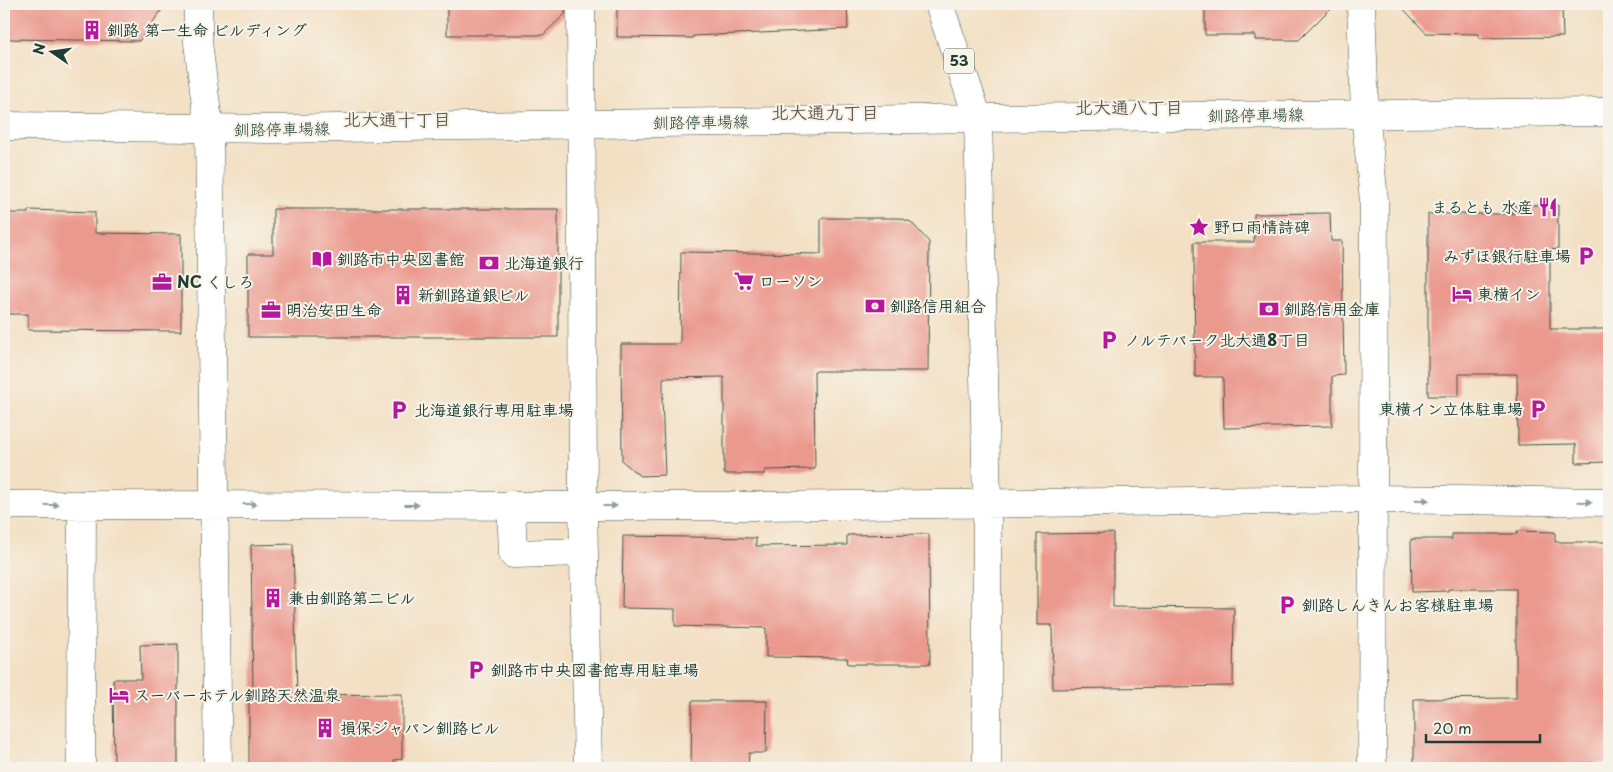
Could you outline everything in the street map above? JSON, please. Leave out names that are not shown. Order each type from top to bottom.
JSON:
[{"type":"street","points":[[198,4],[198,43],[209,129],[218,768]]},
{"type":"street","points":[[581,4],[583,124],[583,506],[588,768]]},
{"type":"street","name":"53","points":[[940,4],[978,118]]},
{"type":"street","points":[[1362,4],[1365,113],[1374,200],[1372,768]]},
{"type":"street","name":"釧路停車場線","points":[[4,126],[209,129],[1365,113],[1609,112]]},
{"type":"street","points":[[978,118],[987,504],[987,768]]},
{"type":"street","points":[[4,505],[583,506],[987,504],[1373,499],[1609,502]]},
{"type":"street","points":[[81,768],[82,505]]},
{"type":"street","points":[[512,505],[512,554],[584,552]]},
{"type":"building","name":"釧路 第一生命 ビルディング","points":[[7,4],[166,4],[139,41],[7,39]]},
{"type":"building","points":[[447,4],[565,4],[565,14],[543,35],[447,35]]},
{"type":"building","points":[[617,4],[847,4],[848,29],[693,36],[693,38],[617,37]]},
{"type":"building","points":[[1205,4],[1335,4],[1299,40],[1255,40],[1255,35],[1205,35]]},
{"type":"building","points":[[1399,4],[1562,4],[1563,37],[1479,38],[1479,34],[1426,33]]},
{"type":"building","points":[[1513,205],[1558,205],[1558,249],[1550,250],[1550,329],[1609,329],[1609,462],[1576,463],[1576,444],[1518,445],[1517,374],[1459,374],[1459,396],[1428,396],[1428,214],[1513,214]]},
{"type":"building","name":"新釧路道銀ビル","points":[[273,209],[558,209],[558,337],[248,337],[248,254],[273,254]]},
{"type":"building","points":[[28,210],[95,212],[95,233],[181,234],[181,331],[28,330],[28,314],[4,314],[4,213],[28,213]]},
{"type":"building","name":"釧路信用金庫","points":[[1330,213],[1331,241],[1342,241],[1344,375],[1332,376],[1332,426],[1224,428],[1223,377],[1195,377],[1194,242],[1254,242],[1254,214]]},
{"type":"building","points":[[821,218],[899,218],[911,222],[929,242],[928,371],[814,371],[815,469],[765,470],[765,474],[724,474],[724,377],[663,378],[665,475],[640,476],[622,461],[621,344],[680,344],[681,252],[821,254]]},
{"type":"building","points":[[1517,531],[1555,532],[1555,542],[1609,542],[1609,763],[1580,763],[1581,768],[1414,768],[1414,699],[1516,698],[1516,589],[1448,589],[1448,591],[1412,592],[1411,539],[1452,539],[1452,534],[1517,534]]},
{"type":"building","points":[[1113,533],[1113,607],[1234,608],[1233,686],[1053,689],[1052,625],[1037,625],[1037,534]]},
{"type":"building","points":[[929,534],[930,664],[848,664],[847,658],[766,657],[766,628],[675,626],[675,609],[622,608],[623,536],[756,538],[756,546],[847,545],[847,535]]},
{"type":"building","name":"損保ジャパン釧路ビル","points":[[293,544],[297,695],[402,694],[402,759],[394,760],[394,768],[249,768],[249,696],[253,696],[251,545]]},
{"type":"building","points":[[178,644],[178,768],[114,768],[113,679],[141,679],[140,645]]},
{"type":"building","points":[[692,701],[767,701],[766,753],[749,753],[748,768],[691,768]]},
{"type":"place","name":"釧路 第一生命 ビルディング","points":[[92,30]]},
{"type":"place","name":"まるとも 水産","points":[[1548,207]]},
{"type":"place","name":"野口雨情詩碑","points":[[1199,227]]},
{"type":"place","name":"みずほ銀行駐車場","points":[[1586,256]]},
{"type":"place","name":"釧路市中央図書館","points":[[322,259]]},
{"type":"place","name":"北海道銀行","points":[[489,263]]},
{"type":"place","name":"ローソン","points":[[744,281]]},
{"type":"place","name":"NC くしろ","points":[[162,282]]},
{"type":"place","name":"東横イン","points":[[1462,294]]},
{"type":"place","name":"新釧路道銀ビル","points":[[403,295]]},
{"type":"place","name":"釧路信用組合","points":[[875,306]]},
{"type":"place","name":"釧路信用金庫","points":[[1269,309]]},
{"type":"place","name":"明治安田生命","points":[[271,310]]},
{"type":"place","name":"ノルテパーク北大通8丁目","points":[[1109,340]]},
{"type":"place","name":"東横イン立体駐車場","points":[[1538,409]]},
{"type":"place","name":"北海道銀行専用駐車場","points":[[399,410]]},
{"type":"place","name":"兼由釧路第二ビル","points":[[273,598]]},
{"type":"place","name":"釧路しんきんお客様駐車場","points":[[1287,605]]},
{"type":"place","name":"釧路市中央図書館専用駐車場","points":[[476,670]]},
{"type":"place","name":"スーパーホテル釧路天然温泉","points":[[119,695]]},
{"type":"place","name":"損保ジャパン釧路ビル","points":[[325,728]]},
{"type":"district","name":"北大通八丁目","points":[[1129,108]]},
{"type":"district","name":"北大通九丁目","points":[[825,113]]},
{"type":"district","name":"北大通十丁目","points":[[397,120]]}]
